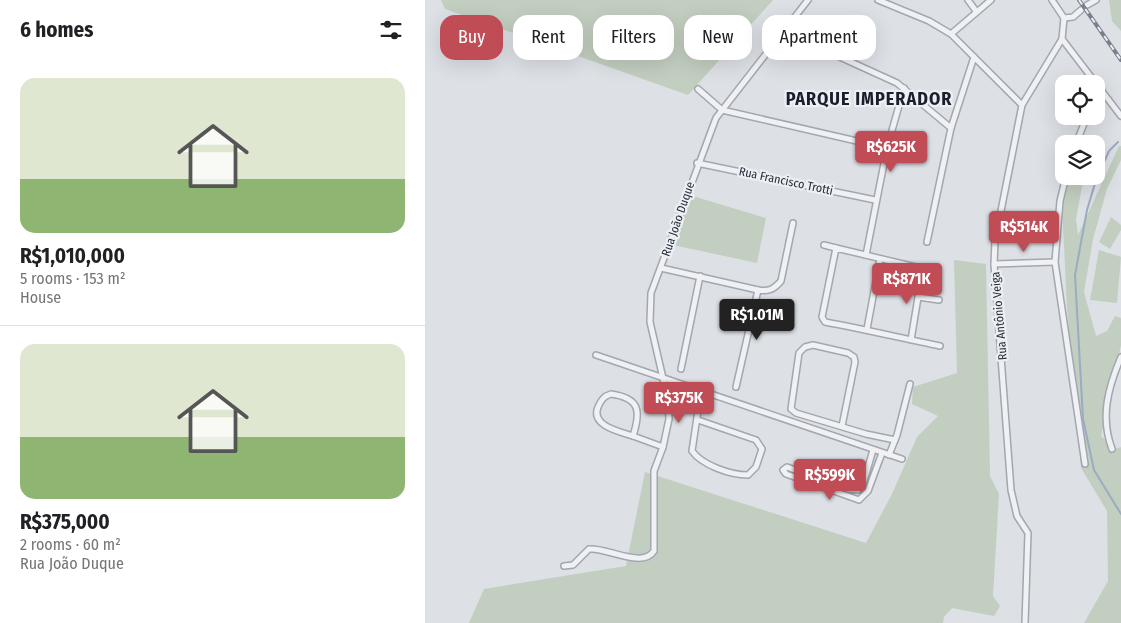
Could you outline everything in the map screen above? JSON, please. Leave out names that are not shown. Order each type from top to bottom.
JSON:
[{"type":"street","name":"Rua João Duque","points":[[796,15],[808,0]]},
{"type":"street","points":[[877,0],[929,21],[951,34],[1022,106]]},
{"type":"street","points":[[968,0],[976,11]]},
{"type":"street","points":[[951,34],[991,0]]},
{"type":"street","points":[[1052,0],[1064,18],[1073,17],[1081,10]]},
{"type":"street","points":[[1087,5],[1096,0]]},
{"type":"street","name":"Rua Antônio Veiga","points":[[1025,623],[1028,533],[1017,516],[1011,490],[994,264],[995,241],[1022,106],[1062,39],[1064,18]]},
{"type":"street","points":[[1062,39],[1090,75]]},
{"type":"street","points":[[927,242],[951,128],[974,57]]},
{"type":"street","name":"Rua João Duque","points":[[564,566],[573,565],[585,551],[593,549],[641,559],[651,556],[655,546],[653,479],[669,419],[663,378],[650,322],[651,293],[697,163],[716,118],[762,58]]},
{"type":"street","points":[[847,60],[897,83],[951,128]]},
{"type":"street","points":[[866,255],[875,200],[904,88]]},
{"type":"street","points":[[697,89],[721,110],[887,148]]},
{"type":"street","points":[[1105,95],[1121,116]]},
{"type":"street","name":"Rua Francisco Trotti","points":[[697,163],[875,200]]},
{"type":"street","points":[[1064,185],[1059,211],[1055,262],[1085,464]]},
{"type":"street","points":[[661,266],[766,291],[774,288],[781,281],[793,223]]},
{"type":"street","points":[[824,245],[920,268],[922,272],[911,340]]},
{"type":"street","points":[[836,248],[822,320],[940,346]]},
{"type":"street","points":[[867,329],[880,259]]},
{"type":"street","points":[[994,264],[1055,262]]},
{"type":"street","points":[[681,369],[700,276]]},
{"type":"street","points":[[736,388],[758,290]]},
{"type":"street","points":[[918,297],[939,300]]},
{"type":"street","points":[[842,426],[855,362],[854,356],[813,345],[805,347],[799,353],[791,409],[797,413],[842,426],[895,440]]},
{"type":"street","points":[[596,355],[902,460]]},
{"type":"street","points":[[1112,449],[1107,435],[1105,410],[1109,389],[1121,357]]},
{"type":"street","points":[[889,455],[910,384]]},
{"type":"street","points":[[698,420],[756,440],[762,449],[762,455],[756,467],[748,475],[739,475],[698,460],[692,451],[701,390]]},
{"type":"street","points":[[633,436],[638,413],[635,404],[618,395],[606,395],[597,410],[599,420],[606,426],[633,436],[663,447]]},
{"type":"street","points":[[873,450],[863,484],[858,490],[847,489],[787,467],[783,470],[786,474],[859,500],[868,491],[882,453]]},
{"type":"green space","points":[[441,0],[773,0],[752,23],[752,15],[684,15],[684,60],[719,60],[688,95],[583,58],[583,15],[513,15],[513,33],[503,30],[503,15],[462,15],[445,9]]},
{"type":"green space","points":[[1109,0],[1121,0],[1121,31],[1112,21]]},
{"type":"green space","points":[[1119,146],[1121,146],[1121,160],[1107,189],[1093,239],[1084,292],[1096,336],[1107,331],[1115,316],[1121,318],[1121,345],[1101,436],[1115,449],[1121,447],[1121,623],[1084,623],[1108,581],[1107,511],[1081,468],[1067,308],[1062,204],[1067,185],[1082,185],[1076,219],[1078,235],[1101,185],[1105,185],[1105,176]]},
{"type":"green space","points":[[686,194],[766,218],[757,263],[673,245]]},
{"type":"green space","points":[[1111,217],[1121,225],[1121,230],[1110,249],[1099,242]]},
{"type":"green space","points":[[1099,250],[1121,257],[1117,303],[1090,300]]},
{"type":"green space","points":[[954,260],[986,264],[990,476],[999,494],[993,596],[1000,606],[994,616],[952,608],[944,617],[943,623],[469,623],[484,589],[626,566],[645,472],[866,543],[892,494],[917,437],[938,416],[912,404],[913,387],[957,373]]},
{"type":"waterway","points":[[1118,142],[1109,151],[1096,180],[1087,210],[1075,275],[1083,419],[1094,470],[1121,514]]},
{"type":"railway","points":[[1079,0],[1121,60]]},
{"type":"district","name":"PARQUE IMPERADOR","points":[[869,99]]}]
